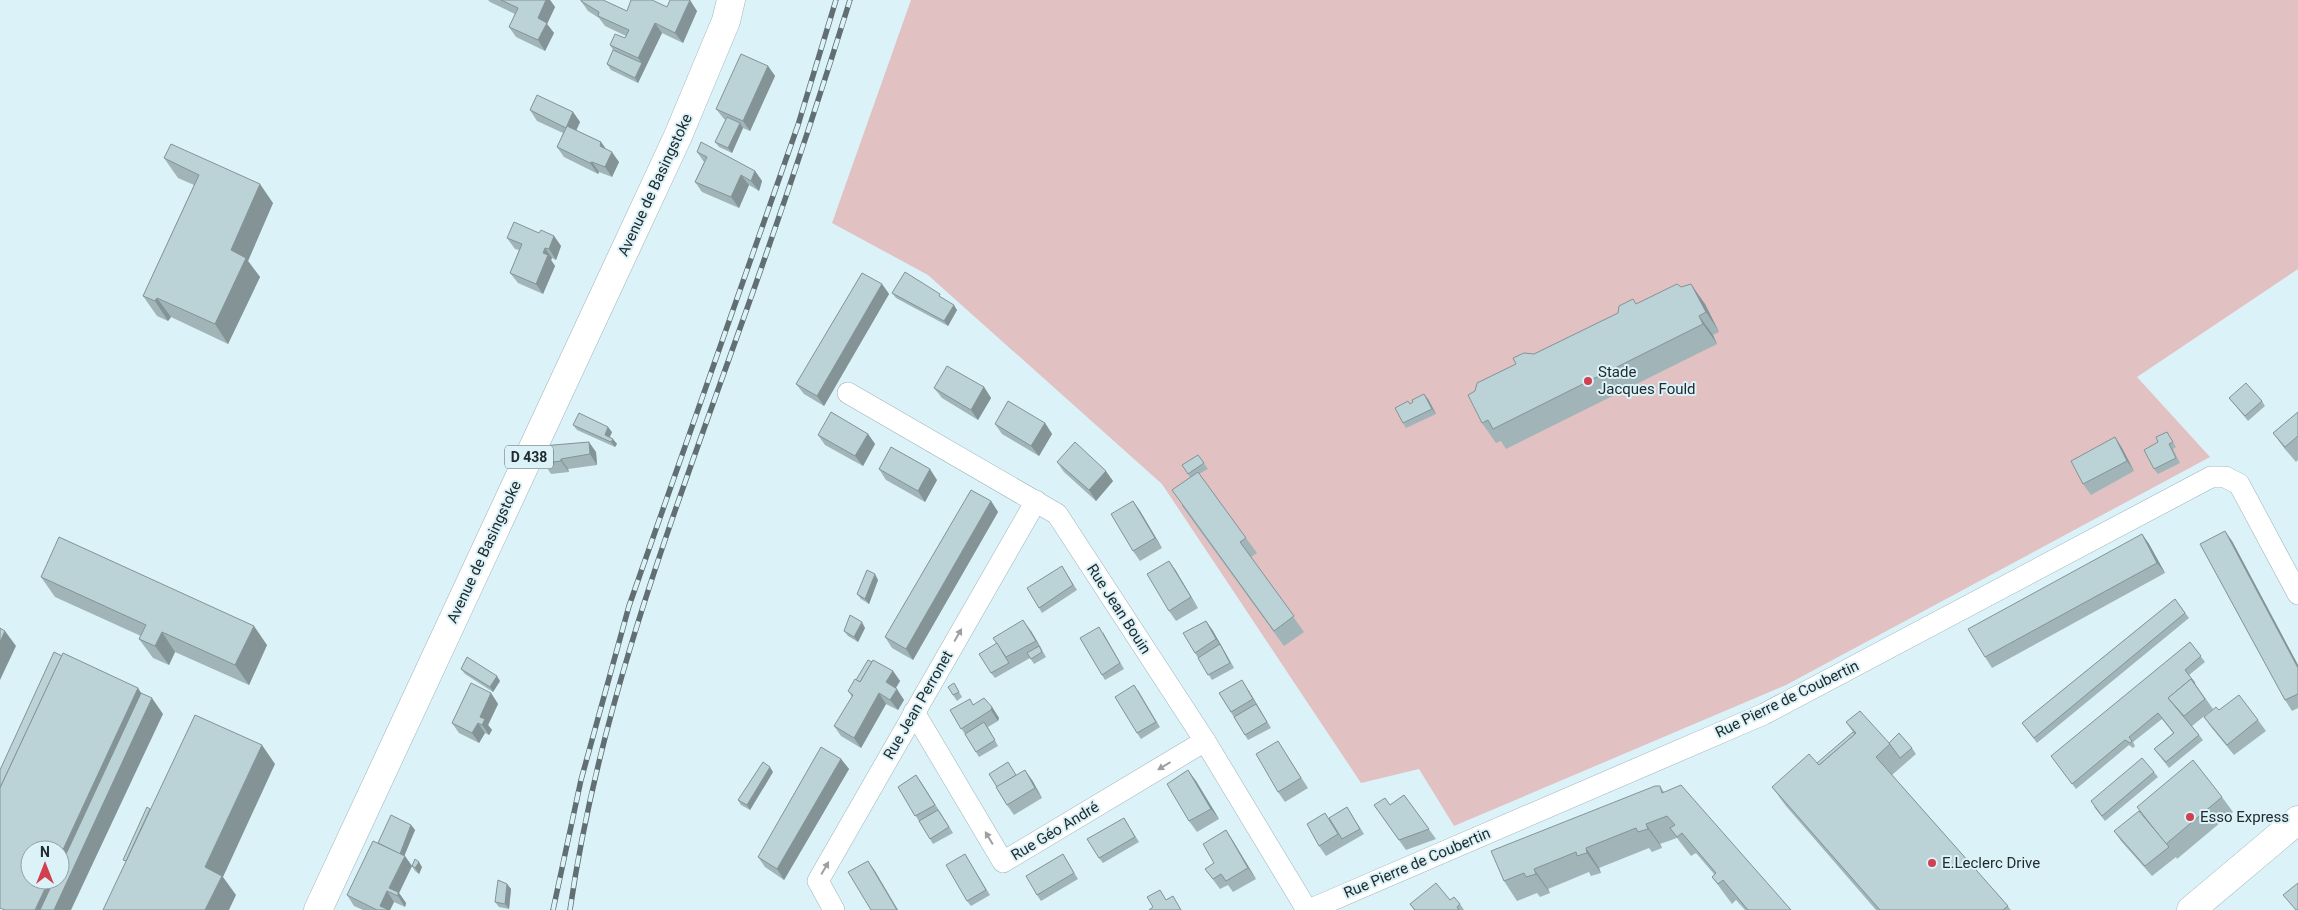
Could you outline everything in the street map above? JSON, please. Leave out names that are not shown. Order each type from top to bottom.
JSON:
[{"type":"main road","name":"Avenue de Basingstoke","points":[[318,910],[678,136],[726,21],[730,0]]},
{"type":"main road","points":[[2191,910],[2298,820]]},
{"type":"street","name":"Rue Jean Bouin","points":[[848,393],[1057,514],[1205,741],[1308,910]]},
{"type":"street","name":"Rue Pierre de Coubertin","points":[[1308,910],[1764,714],[2211,477],[2225,477],[2240,484],[2298,594]]},
{"type":"street","name":"Rue Jean Perronet","points":[[834,910],[818,881],[1036,501]]},
{"type":"street","name":"Rue Géo André","points":[[914,712],[1003,862],[1205,741]]},
{"type":"shaded area","points":[[911,0],[2298,0],[2298,269],[2137,377],[2210,457],[1786,685],[1454,826],[1419,769],[1361,783],[1162,484],[928,275],[832,223]]},
{"type":"building","points":[[501,0],[546,0],[538,18],[547,23],[538,40],[509,27],[518,8]]},
{"type":"building","points":[[581,0],[603,0],[627,11],[631,0],[652,0],[667,7],[670,0],[690,0],[675,33],[655,23],[638,58],[610,45],[615,34],[625,38],[629,30],[598,16],[599,12]]},
{"type":"building","points":[[613,50],[642,63],[635,78],[607,64]]},
{"type":"building","points":[[741,54],[768,66],[743,121],[716,109]]},
{"type":"building","points":[[537,95],[573,112],[566,128],[530,110]]},
{"type":"building","points":[[727,117],[740,123],[728,148],[715,142]]},
{"type":"building","points":[[567,126],[601,142],[600,146],[612,152],[605,167],[590,163],[557,147]]},
{"type":"building","points":[[701,142],[755,171],[751,181],[741,175],[731,197],[695,182],[707,157],[697,152]]},
{"type":"building","points":[[171,144],[260,184],[231,250],[246,258],[215,324],[157,298],[155,301],[143,296],[199,175],[164,158]]},
{"type":"building","points":[[514,222],[539,233],[541,230],[554,236],[549,249],[545,248],[543,253],[548,255],[536,284],[510,273],[522,244],[507,238]]},
{"type":"building","points":[[905,272],[954,305],[944,321],[892,293]]},
{"type":"building","points":[[862,273],[882,284],[817,396],[796,384]]},
{"type":"building","points":[[1677,284],[1681,287],[1691,284],[1706,312],[1699,316],[1703,324],[1493,429],[1488,420],[1482,423],[1468,395],[1475,391],[1477,383],[1516,364],[1513,358],[1524,353],[1534,354],[1618,313],[1619,306],[1633,299],[1636,304]]},
{"type":"building","points":[[947,366],[984,387],[971,410],[934,388]]},
{"type":"building","points":[[2246,383],[2262,401],[2245,416],[2229,398]]},
{"type":"building","points":[[1424,394],[1432,409],[1403,423],[1395,408],[1408,401],[1410,404],[1413,402],[1412,400]]},
{"type":"building","points":[[1008,401],[1045,423],[1031,446],[995,424]]},
{"type":"building","points":[[831,412],[868,434],[855,456],[818,435]]},
{"type":"building","points":[[2298,412],[2298,436],[2285,447],[2273,433]]},
{"type":"building","points":[[579,413],[608,427],[605,435],[613,439],[611,442],[573,425]]},
{"type":"building","points":[[2167,432],[2173,442],[2169,444],[2176,458],[2154,469],[2144,450],[2158,442],[2156,437]]},
{"type":"building","points":[[2115,437],[2127,461],[2083,484],[2071,461]]},
{"type":"building","points":[[589,442],[590,454],[544,463],[542,446]]},
{"type":"building","points":[[1075,442],[1106,471],[1089,490],[1057,462]]},
{"type":"building","points":[[891,447],[930,469],[918,491],[879,469]]},
{"type":"building","points":[[1198,455],[1204,463],[1188,474],[1182,465]]},
{"type":"building","points":[[1198,472],[1246,538],[1240,542],[1294,616],[1274,631],[1172,490]]},
{"type":"building","points":[[971,490],[991,501],[906,649],[885,637]]},
{"type":"building","points":[[1133,501],[1155,538],[1133,551],[1111,514]]},
{"type":"building","points":[[2225,531],[2298,668],[2298,694],[2285,700],[2200,544]]},
{"type":"building","points":[[2142,534],[2157,563],[1985,657],[1968,629]]},
{"type":"building","points":[[59,537],[254,626],[235,665],[162,632],[155,646],[139,639],[146,625],[41,577]]},
{"type":"building","points":[[1169,561],[1191,597],[1169,611],[1147,574]]},
{"type":"building","points":[[1062,566],[1073,585],[1039,608],[1027,588]]},
{"type":"building","points":[[867,570],[875,574],[865,599],[857,594]]},
{"type":"building","points":[[2175,599],[2185,613],[2034,738],[2022,723]]},
{"type":"building","points":[[850,615],[862,622],[854,637],[844,631]]},
{"type":"building","points":[[1023,620],[1036,641],[1006,657],[993,638]]},
{"type":"building","points":[[1206,621],[1216,639],[1195,653],[1183,633]]},
{"type":"building","points":[[1099,627],[1120,663],[1102,675],[1080,638]]},
{"type":"building","points":[[0,628],[5,631],[0,642]]},
{"type":"building","points":[[2190,642],[2201,656],[2185,670],[2195,683],[2191,679],[2168,698],[2199,735],[2166,762],[2154,749],[2174,733],[2158,713],[2129,737],[2132,741],[2130,743],[2125,740],[2072,784],[2051,756]]},
{"type":"building","points":[[997,643],[1009,663],[991,673],[979,654]]},
{"type":"building","points":[[1220,644],[1230,663],[1208,675],[1198,658]]},
{"type":"building","points":[[1039,646],[1042,652],[1031,659],[1027,653]]},
{"type":"building","points":[[54,652],[62,656],[0,788],[0,770]]},
{"type":"building","points":[[63,653],[138,688],[67,840],[20,840],[20,890],[44,890],[35,910],[5,910],[0,908],[0,788]]},
{"type":"building","points":[[467,657],[497,676],[490,687],[461,669]]},
{"type":"building","points":[[868,660],[872,662],[860,682],[856,680]]},
{"type":"building","points":[[873,660],[893,671],[886,682],[897,689],[890,700],[879,693],[854,738],[834,726],[853,695],[848,691],[855,679],[860,682]]},
{"type":"building","points":[[2191,679],[2205,699],[2184,716],[2168,698]]},
{"type":"building","points":[[1242,680],[1253,699],[1231,712],[1219,693]]},
{"type":"building","points":[[471,683],[491,693],[480,717],[485,719],[482,725],[478,723],[472,733],[452,723]]},
{"type":"building","points":[[954,683],[959,692],[953,695],[948,687]]},
{"type":"building","points":[[1134,685],[1156,722],[1137,733],[1115,697]]},
{"type":"building","points":[[141,693],[152,698],[70,875],[70,846]]},
{"type":"building","points":[[2239,695],[2258,720],[2227,745],[2204,717],[2216,707],[2219,710]]},
{"type":"building","points":[[984,698],[992,707],[991,710],[961,729],[950,710],[970,699],[973,705]]},
{"type":"building","points":[[1256,704],[1267,722],[1245,735],[1234,717]]},
{"type":"building","points":[[1860,711],[1890,744],[1876,757],[2008,906],[2003,910],[1880,910],[1772,787],[1809,754],[1819,765],[1856,733],[1846,722]]},
{"type":"building","points":[[195,715],[262,745],[205,867],[222,876],[205,910],[103,910]]},
{"type":"building","points":[[984,722],[995,740],[976,752],[965,734]]},
{"type":"building","points":[[1853,732],[1855,734],[1819,765],[1817,763]]},
{"type":"building","points":[[1899,733],[1912,748],[1900,758],[1889,743]]},
{"type":"building","points":[[1278,741],[1301,778],[1278,792],[1256,754]]},
{"type":"building","points":[[821,747],[841,759],[777,869],[758,857]]},
{"type":"building","points":[[2142,758],[2154,772],[2102,816],[2091,801]]},
{"type":"building","points":[[2193,760],[2222,797],[2166,844],[2137,807]]},
{"type":"building","points":[[763,762],[770,767],[747,805],[738,800]]},
{"type":"building","points":[[1008,762],[1016,775],[997,787],[989,774]]},
{"type":"building","points":[[1025,770],[1035,788],[1007,805],[996,787]]},
{"type":"building","points":[[1188,770],[1211,809],[1189,821],[1167,784]]},
{"type":"building","points":[[916,775],[935,805],[915,816],[898,787]]},
{"type":"building","points":[[1681,785],[1791,910],[1748,910],[1723,880],[1718,884],[1712,877],[1716,873],[1682,833],[1677,837],[1670,828],[1675,825],[1667,816],[1646,824],[1648,829],[1638,832],[1636,828],[1586,848],[1587,853],[1577,856],[1576,852],[1534,869],[1536,874],[1526,877],[1524,873],[1504,881],[1491,851],[1655,786],[1660,786],[1662,793]]},
{"type":"building","points":[[1404,795],[1429,829],[1399,840],[1374,805],[1385,798],[1390,805]]},
{"type":"building","points":[[147,807],[150,809],[126,861],[123,860]]},
{"type":"building","points":[[1347,807],[1360,829],[1342,839],[1329,818]]},
{"type":"building","points":[[938,810],[949,827],[930,839],[919,821]]},
{"type":"building","points":[[2139,811],[2169,847],[2145,866],[2114,831]]},
{"type":"building","points":[[1325,813],[1338,834],[1319,846],[1307,824]]},
{"type":"building","points":[[391,815],[411,825],[400,854],[378,843]]},
{"type":"building","points":[[1124,818],[1135,837],[1099,858],[1087,839]]},
{"type":"building","points":[[1226,830],[1248,868],[1226,881],[1221,874],[1213,879],[1205,869],[1214,863],[1203,844]]},
{"type":"building","points":[[373,841],[405,856],[389,888],[398,892],[398,896],[387,891],[380,906],[387,910],[377,910],[347,895]]},
{"type":"building","points":[[965,854],[986,890],[967,901],[946,865]]},
{"type":"building","points":[[1063,854],[1074,873],[1037,895],[1026,876]]},
{"type":"building","points":[[415,859],[419,862],[415,868],[412,866]]},
{"type":"building","points":[[868,861],[897,910],[871,910],[848,872]]},
{"type":"building","points":[[498,880],[507,884],[505,904],[495,902]]},
{"type":"building","points":[[1436,883],[1450,900],[1454,897],[1460,904],[1457,907],[1459,910],[1415,910],[1410,904]]},
{"type":"building","points":[[2298,883],[2298,910],[2296,910],[2283,895]]},
{"type":"building","points":[[49,890],[63,890],[54,910],[40,910]]},
{"type":"building","points":[[1160,890],[1166,900],[1173,896],[1181,910],[1149,910],[1153,907],[1147,897]]},
{"type":"railway","points":[[553,910],[581,780],[629,606],[798,125],[836,0]]},
{"type":"railway","points":[[570,910],[582,837],[598,765],[638,623],[660,553],[779,216],[850,0]]},
{"type":"place","name":"Stade Jacques Fould","points":[[1588,381]]},
{"type":"place","name":"Esso Express","points":[[2190,817]]},
{"type":"place","name":"E.Leclerc Drive","points":[[1932,863]]}]
